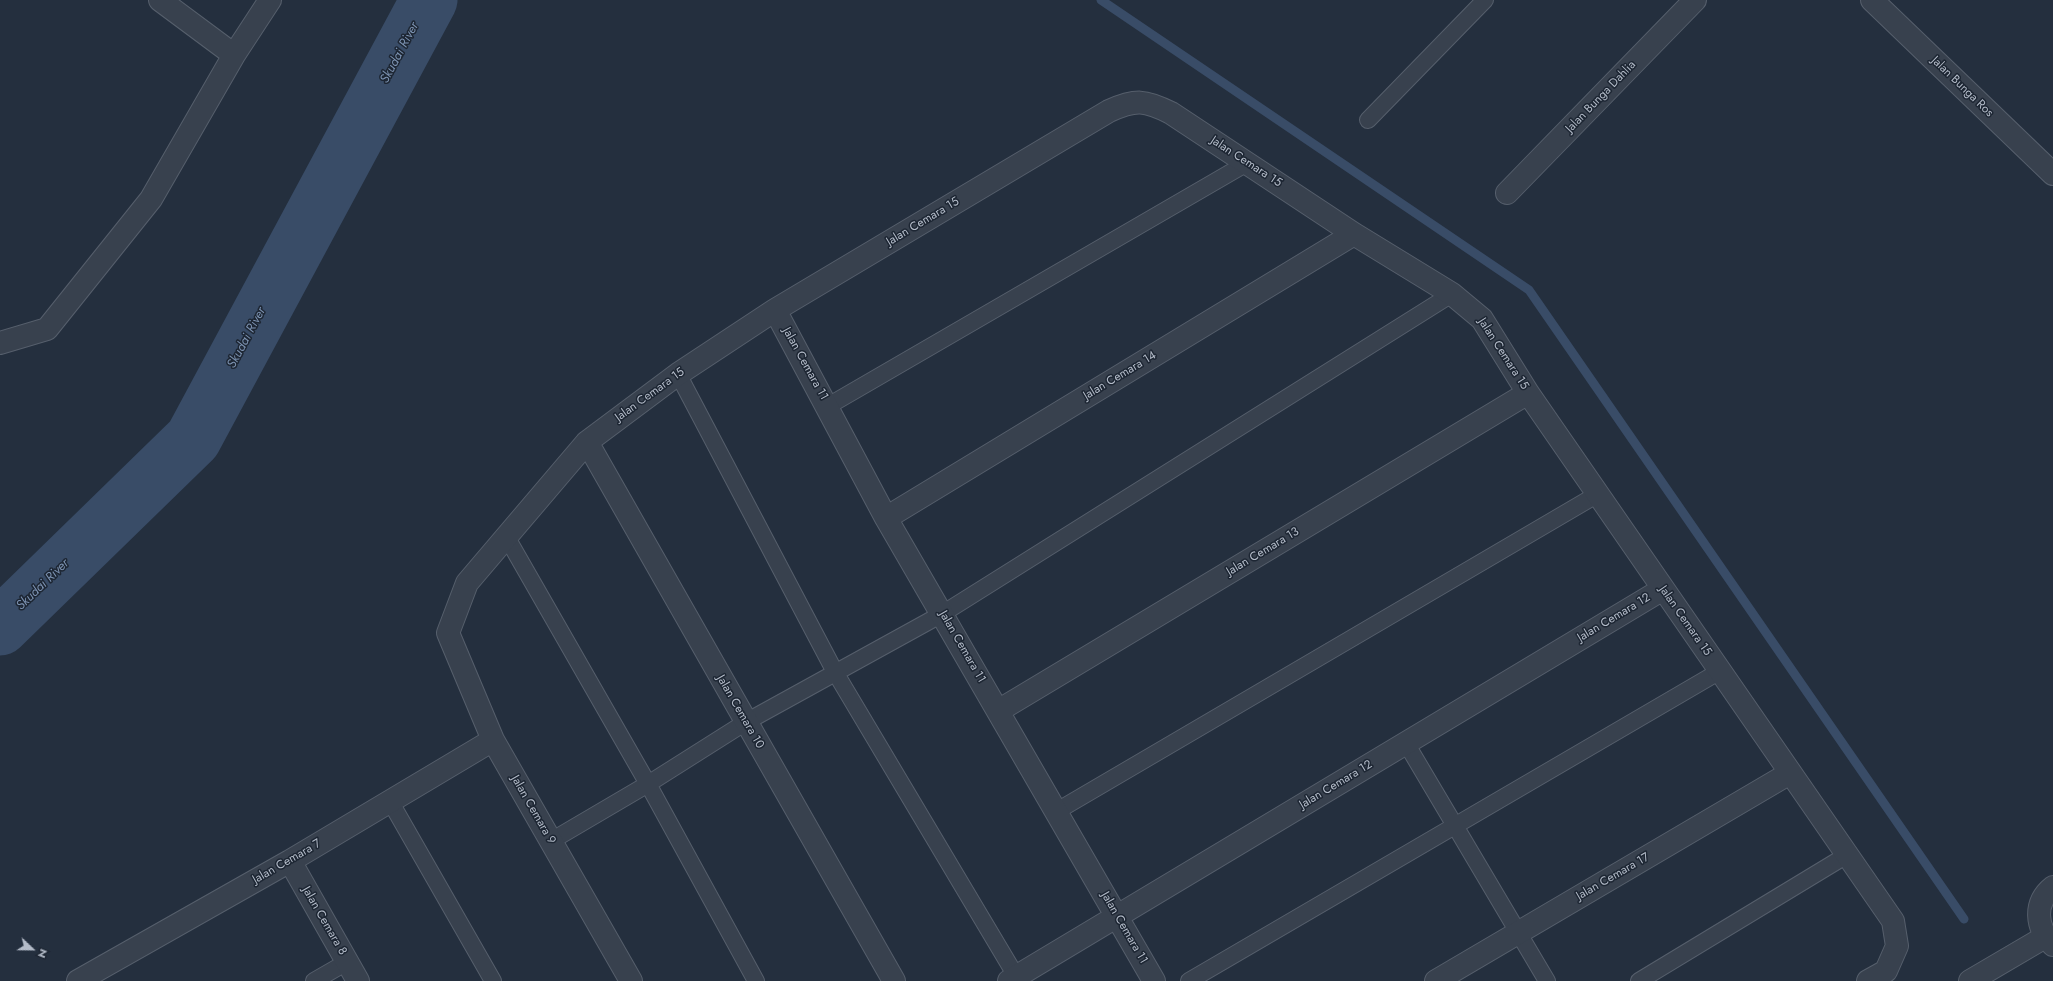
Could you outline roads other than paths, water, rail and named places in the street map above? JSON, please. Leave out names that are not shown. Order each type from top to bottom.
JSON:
[{"type":"street","points":[[160,0],[234,55]]},
{"type":"street","points":[[0,343],[47,329],[151,199],[234,55],[270,0]]},
{"type":"street","name":"Jalan Bunga Dahlia","points":[[1507,193],[1695,0]]},
{"type":"street","name":"Jalan Bunga Ros","points":[[1872,0],[2053,174]]},
{"type":"street","name":"Jalan Cemara 15","points":[[448,633],[467,583],[586,442],[678,374],[775,310],[1109,111],[1128,102],[1151,103],[1170,113],[1354,234],[1452,294],[1482,319],[1528,394],[1893,922],[1897,946],[1886,971],[1868,981]]},
{"type":"street","name":"Jalan Cemara 14","points":[[886,518],[1354,234]]},
{"type":"street","name":"Jalan Cemara 11","points":[[775,310],[828,406],[886,518],[1118,916],[1154,981]]},
{"type":"street","name":"Jalan Cemara 13","points":[[998,711],[1528,394]]},
{"type":"street","name":"Jalan Cemara 10","points":[[586,442],[894,981]]},
{"type":"street","name":"Jalan Cemara 12","points":[[1015,979],[1663,589]]},
{"type":"street","name":"Jalan Cemara 9","points":[[448,633],[493,740],[631,981]]},
{"type":"street","name":"Jalan Cemara 7","points":[[78,981],[290,861],[493,740]]},
{"type":"street","name":"Jalan Cemara 17","points":[[1436,981],[1790,773]]},
{"type":"street","name":"Jalan Cemara 8","points":[[290,861],[358,981]]},
{"type":"street","points":[[1970,981],[2049,941],[2040,926],[2038,913],[2041,901],[2053,887]]},
{"type":"lane","points":[[1368,120],[1485,0]]},
{"type":"lane","points":[[828,406],[1247,163]]},
{"type":"lane","points":[[551,841],[648,784],[746,722],[942,614],[1452,294]]},
{"type":"lane","points":[[678,374],[835,672],[1015,979]]},
{"type":"lane","points":[[1057,811],[1598,494]]},
{"type":"lane","points":[[506,536],[648,784],[756,981]]},
{"type":"lane","points":[[1189,981],[1720,671]]},
{"type":"lane","points":[[1406,743],[1547,981]]},
{"type":"lane","points":[[390,801],[493,981]]},
{"type":"lane","points":[[1639,981],[1847,855]]},
{"type":"lane","points":[[314,981],[347,962]]},
{"type":"waterway","name":"Skudai River","points":[[0,627],[193,439],[429,0]]},
{"type":"waterway","points":[[1101,0],[1529,290],[1964,919]]}]
